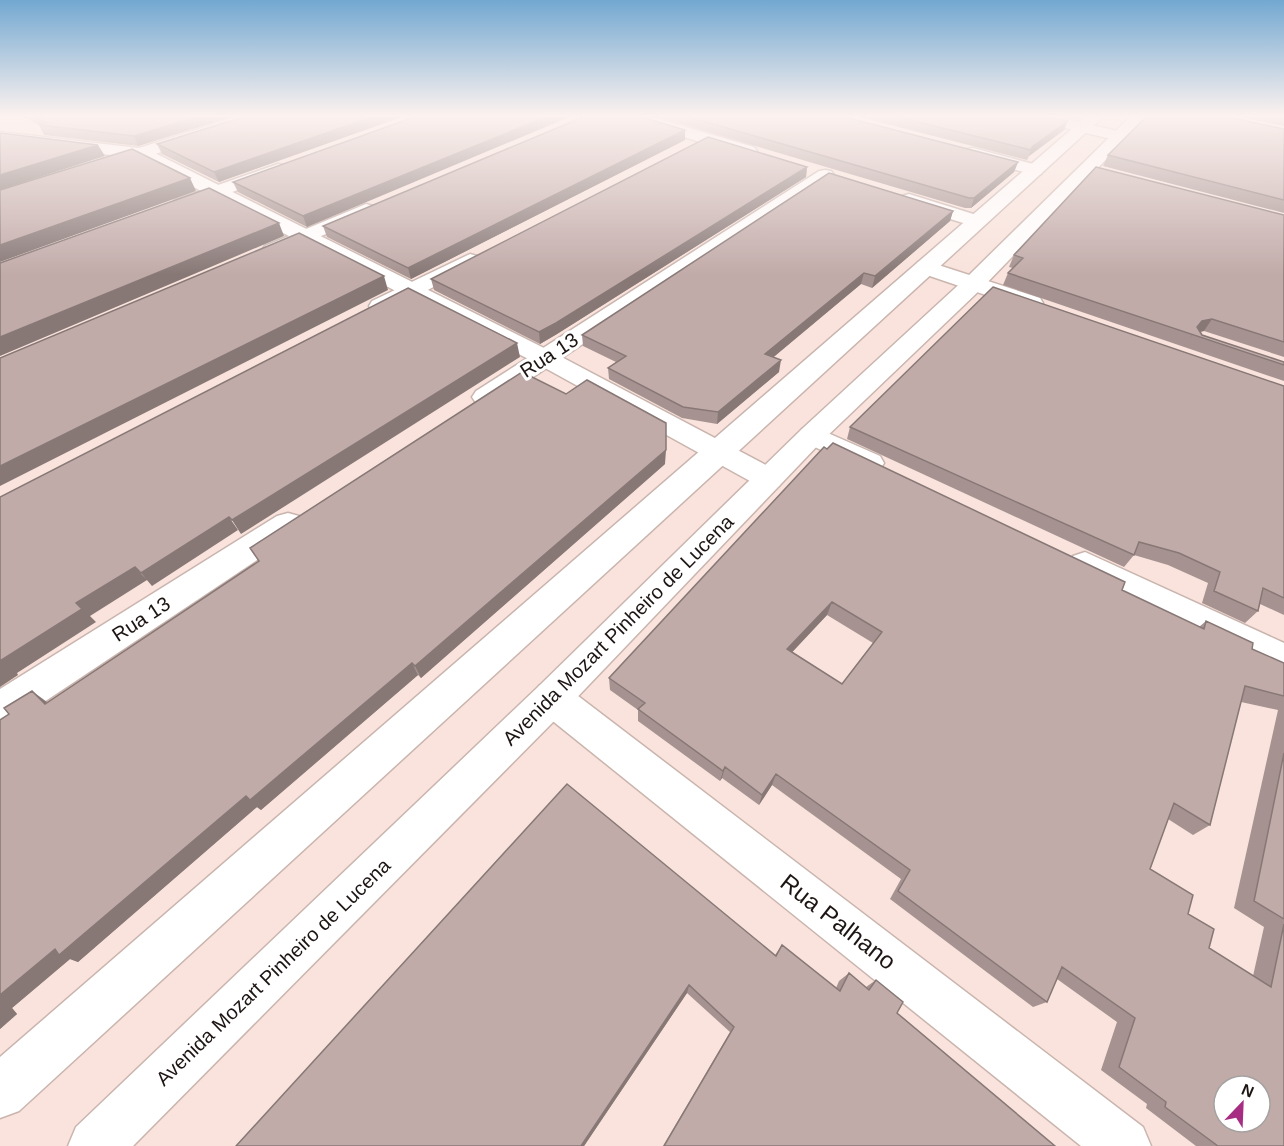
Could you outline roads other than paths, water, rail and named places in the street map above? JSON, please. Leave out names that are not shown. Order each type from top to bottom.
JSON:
[{"type":"street","points":[[87,170],[92,168]]},
{"type":"street","points":[[172,168],[545,358],[769,479]]},
{"type":"street","points":[[162,211],[278,168]]},
{"type":"street","points":[[1029,168],[1035,170]]},
{"type":"street","name":"Avenida Mozart Pinheiro de Lucena","points":[[95,1146],[552,698],[812,435],[982,275],[1098,172],[1099,168]]},
{"type":"street","points":[[0,1092],[1035,170]]},
{"type":"street","name":"Rua 13","points":[[466,409],[825,175]]},
{"type":"street","points":[[890,195],[976,221]]},
{"type":"street","points":[[249,260],[388,201]]},
{"type":"street","points":[[359,317],[486,252]]},
{"type":"street","points":[[935,259],[982,275],[1051,310]]},
{"type":"street","points":[[982,275],[1046,286]]},
{"type":"street","points":[[812,435],[901,478]]},
{"type":"street","name":"Rua 13","points":[[0,710],[307,512]]},
{"type":"street","points":[[1063,555],[1284,660]]},
{"type":"street","name":"Rua Palhano","points":[[552,698],[1124,1146]]}]
